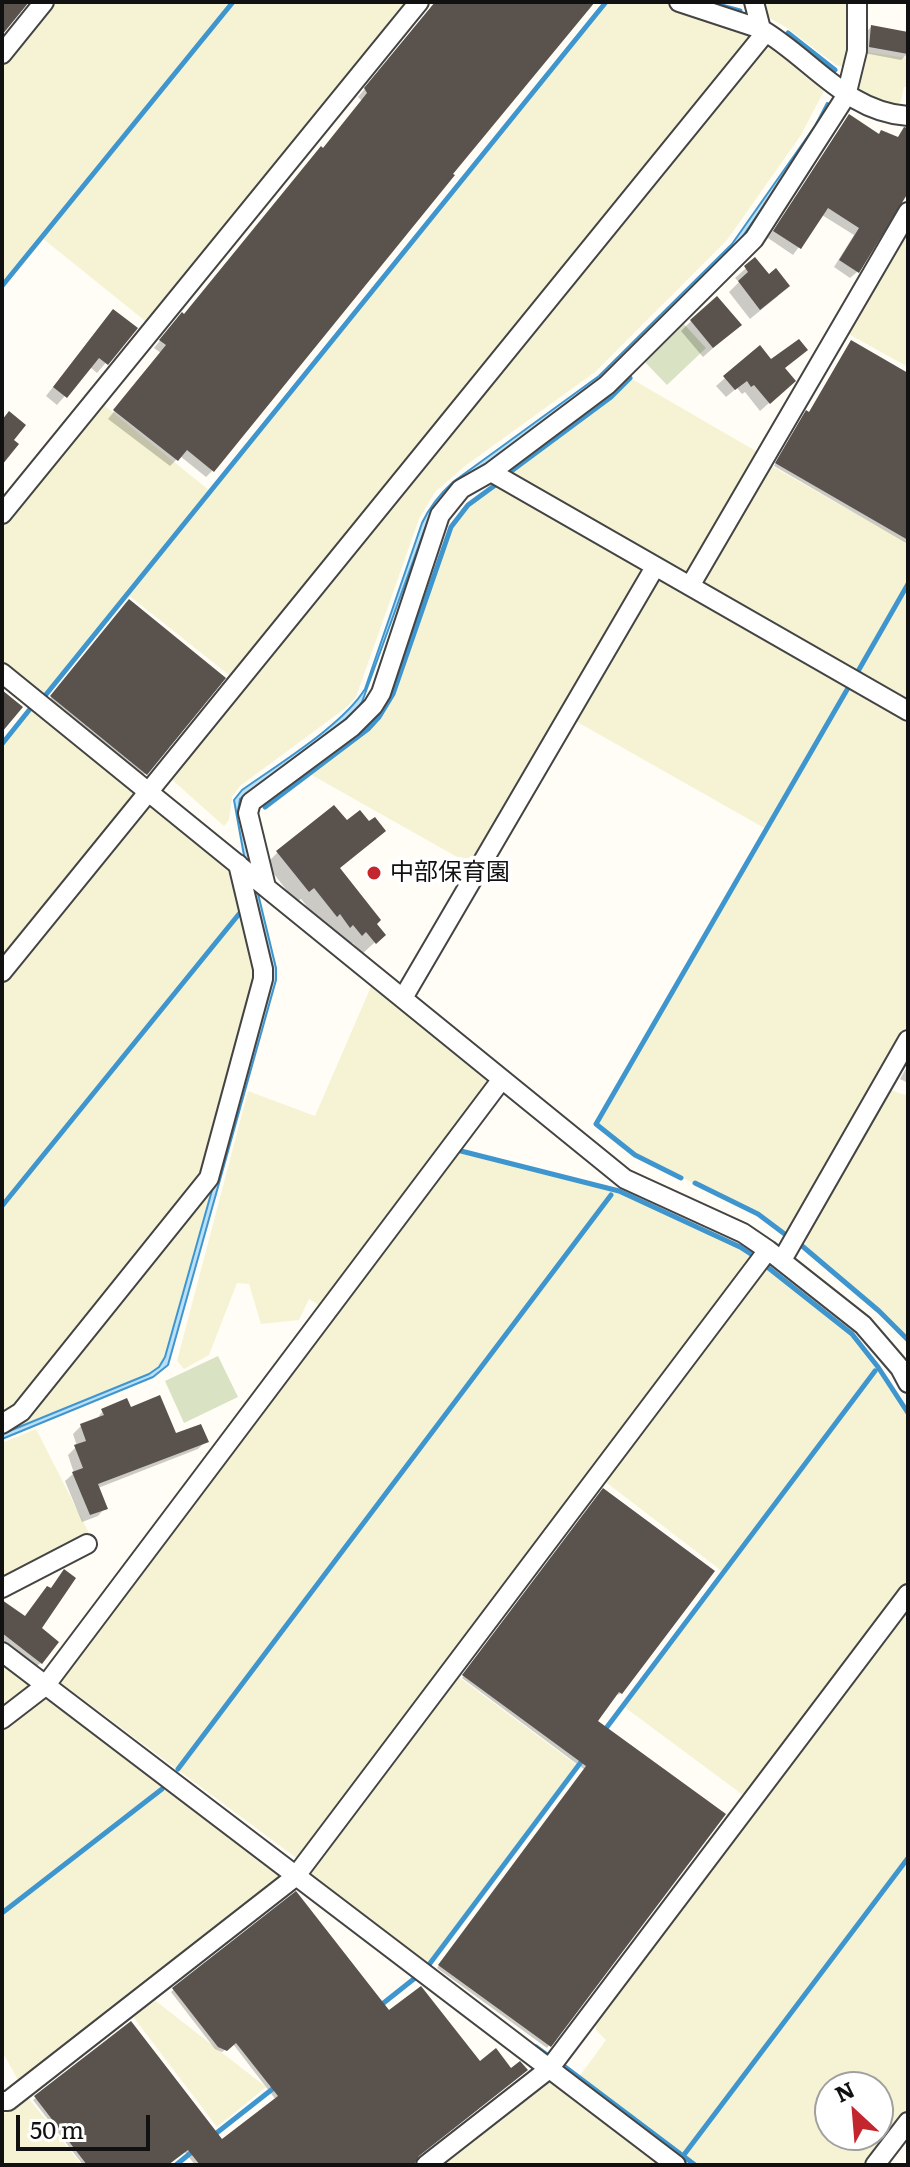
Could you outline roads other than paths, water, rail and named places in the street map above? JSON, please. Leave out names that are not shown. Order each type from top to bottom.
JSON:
[{"type":"street","points":[[2,54],[44,2]]},
{"type":"street","points":[[2,514],[419,2]]},
{"type":"street","points":[[679,2],[763,30],[846,96],[888,115],[908,116]]},
{"type":"street","points":[[754,2],[763,30]]},
{"type":"street","points":[[2,1424],[21,1412],[209,1178],[263,979],[252,875],[248,813],[251,802],[352,727],[373,706],[381,693],[440,515],[461,489],[491,472],[607,385],[754,239],[846,96],[857,51],[857,2]]},
{"type":"street","points":[[2,972],[763,30]]},
{"type":"street","points":[[690,586],[908,212]]},
{"type":"street","points":[[491,472],[908,711]]},
{"type":"street","points":[[403,998],[655,567]]},
{"type":"street","points":[[2,673],[625,1179],[743,1233],[775,1255],[863,1325],[905,1374]]},
{"type":"street","points":[[4,2103],[295,1877],[775,1255],[908,1040]]},
{"type":"street","points":[[2,1719],[45,1686],[502,1079]]},
{"type":"street","points":[[2,1588],[87,1544]]},
{"type":"street","points":[[426,2165],[549,2069],[908,1594]]},
{"type":"street","points":[[2,1652],[676,2165]]},
{"type":"street","points":[[875,2165],[908,2122]]},
{"type":"water","points":[[827,103],[830,104],[819,127],[736,246],[601,379],[443,497],[427,523],[362,702],[355,712],[240,799],[238,811],[276,968],[276,980],[168,1365],[153,1377],[2,1439],[2,1434],[149,1374],[159,1367],[165,1357],[273,969],[245,861],[234,800],[242,790],[326,730],[355,703],[365,689],[422,523],[440,496],[453,482],[599,376],[732,244],[815,126]]},
{"type":"waterway","points":[[2,286],[233,2]]},
{"type":"waterway","points":[[44,697],[606,2]]},
{"type":"waterway","points":[[714,4],[740,11]]},
{"type":"waterway","points":[[788,33],[835,70]]},
{"type":"waterway","points":[[506,475],[611,397],[630,378]]},
{"type":"waterway","points":[[265,807],[368,729],[379,717],[393,694],[451,527],[468,505],[498,483]]},
{"type":"waterway","points":[[857,673],[908,584]]},
{"type":"waterway","points":[[681,1178],[635,1155],[596,1124],[848,688]]},
{"type":"waterway","points":[[2,744],[30,709]]},
{"type":"waterway","points":[[2,1206],[239,914]]},
{"type":"waterway","points":[[461,1151],[619,1191],[754,1256]]},
{"type":"waterway","points":[[695,1183],[758,1214],[786,1235]]},
{"type":"waterway","points":[[178,1769],[611,1195]]},
{"type":"waterway","points":[[801,1245],[879,1311],[908,1340]]},
{"type":"waterway","points":[[766,1266],[852,1334],[908,1413]]},
{"type":"waterway","points":[[604,1731],[875,1371]]},
{"type":"waterway","points":[[428,1966],[584,1758]]},
{"type":"waterway","points":[[2,1913],[162,1789]]},
{"type":"waterway","points":[[683,2156],[908,1858]]},
{"type":"waterway","points":[[381,2005],[415,1978]]},
{"type":"waterway","points":[[536,2047],[547,2055]]},
{"type":"waterway","points":[[565,2067],[695,2165]]},
{"type":"waterway","points":[[214,2135],[275,2087]]},
{"type":"waterway","points":[[176,2165],[193,2151]]},
{"type":"place","name":"中部保育園","points":[[374,873]]}]
